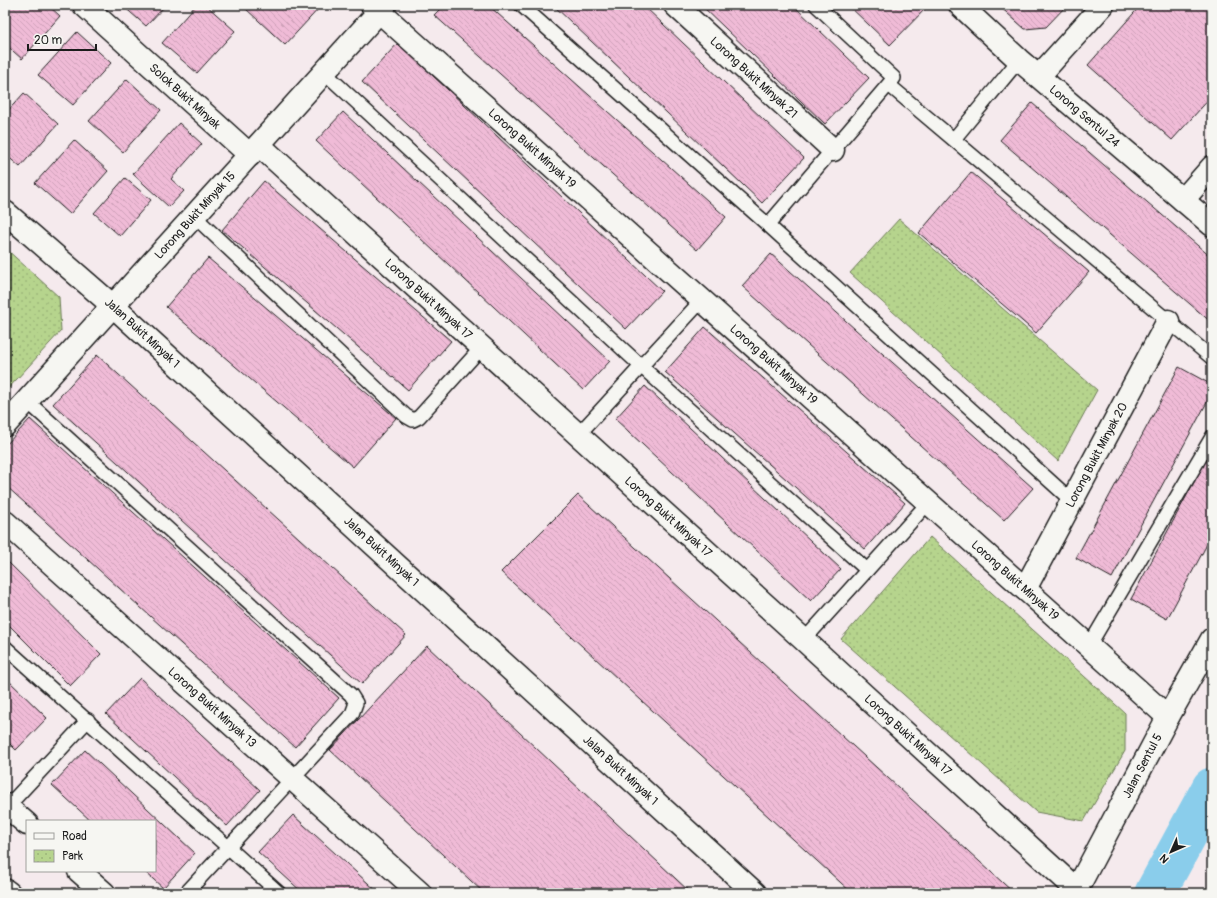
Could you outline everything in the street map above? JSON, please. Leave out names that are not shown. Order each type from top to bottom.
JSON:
[{"type":"street","name":"Solok Bukit Minyak","points":[[84,5],[254,150]]},
{"type":"street","name":"Lorong Bukit Minyak 21","points":[[675,5],[833,150]]},
{"type":"street","name":"Lorong Sentul 24","points":[[960,5],[1019,60],[1212,225]]},
{"type":"street","points":[[1038,76],[1103,5]]},
{"type":"street","name":"Lorong Bukit Minyak 15","points":[[5,425],[324,72],[379,7]]},
{"type":"street","name":"Lorong Bukit Minyak 19","points":[[379,7],[702,300],[1168,717]]},
{"type":"street","name":"Lorong Bukit Minyak 17","points":[[254,150],[482,347],[804,640],[1076,892]]},
{"type":"street","points":[[1183,200],[1212,167]]},
{"type":"street","name":"Jalan Bukit Minyak 1","points":[[5,212],[113,306],[755,893]]},
{"type":"street","name":"Lorong Bukit Minyak 20","points":[[1025,589],[1168,321]]},
{"type":"street","name":"Lorong Bukit Minyak 13","points":[[5,522],[420,893]]},
{"type":"street","name":"Jalan Sentul 5","points":[[1076,892],[1168,717],[1212,639]]},
{"type":"street","points":[[6,806],[26,823]]},
{"type":"street","points":[[80,872],[104,893]]},
{"type":"street","points":[[5,890],[9,893]]},
{"type":"lane","points":[[521,5],[768,225],[1072,501]]},
{"type":"lane","points":[[768,225],[894,78],[816,5]]},
{"type":"lane","points":[[954,139],[1019,60]]},
{"type":"lane","points":[[324,72],[642,367],[868,570]]},
{"type":"lane","points":[[889,84],[1212,358]]},
{"type":"lane","points":[[194,216],[406,416],[413,420],[419,417],[482,347]]},
{"type":"lane","points":[[578,435],[702,300]]},
{"type":"lane","points":[[27,401],[351,695],[356,703],[352,714],[186,893]]},
{"type":"lane","points":[[1089,646],[1212,437]]},
{"type":"lane","points":[[804,640],[928,502]]},
{"type":"lane","points":[[5,647],[279,893]]},
{"type":"lane","points":[[6,806],[88,720]]},
{"type":"green space","points":[[899,219],[1097,390],[1058,461],[850,273]]},
{"type":"green space","points":[[5,248],[59,297],[61,331],[5,392]]},
{"type":"green space","points":[[930,537],[1125,713],[1125,751],[1084,821],[1036,812],[841,639]]},
{"type":"building","points":[[8,5],[48,5],[60,16],[22,59],[5,44],[5,9]]},
{"type":"building","points":[[122,5],[166,5],[146,26]]},
{"type":"building","points":[[196,5],[206,5],[235,31],[197,73],[162,43]]},
{"type":"building","points":[[250,5],[322,5],[285,45],[246,9]]},
{"type":"building","points":[[444,5],[488,5],[726,217],[697,250],[434,15]]},
{"type":"building","points":[[553,5],[643,5],[804,158],[762,203]]},
{"type":"building","points":[[701,5],[793,5],[869,78],[825,124]]},
{"type":"building","points":[[848,5],[929,5],[890,45]]},
{"type":"building","points":[[998,5],[1067,5],[1046,27],[1025,29]]},
{"type":"building","points":[[1141,5],[1212,5],[1212,96],[1172,140],[1088,65]]},
{"type":"building","points":[[77,32],[111,63],[73,105],[38,75]]},
{"type":"building","points":[[398,43],[662,291],[626,329],[362,82]]},
{"type":"building","points":[[127,79],[161,110],[123,152],[89,121]]},
{"type":"building","points":[[24,93],[58,124],[20,167],[5,154],[5,114]]},
{"type":"building","points":[[1032,103],[1212,258],[1212,323],[1000,140]]},
{"type":"building","points":[[343,112],[610,361],[583,390],[316,141]]},
{"type":"building","points":[[179,123],[202,144],[171,179],[184,191],[169,207],[133,174]]},
{"type":"building","points":[[74,140],[108,171],[70,214],[35,183]]},
{"type":"building","points":[[971,172],[1089,272],[1036,333],[919,233]]},
{"type":"building","points":[[125,178],[151,200],[120,236],[94,213]]},
{"type":"building","points":[[264,181],[451,341],[408,390],[222,230]]},
{"type":"building","points":[[771,254],[1033,488],[1004,520],[742,286]]},
{"type":"building","points":[[208,258],[396,418],[353,467],[166,307]]},
{"type":"building","points":[[705,327],[905,503],[865,549],[665,372]]},
{"type":"building","points":[[97,355],[406,635],[362,684],[53,404]]},
{"type":"building","points":[[1179,367],[1212,385],[1212,393],[1112,578],[1076,558]]},
{"type":"building","points":[[645,386],[841,569],[811,601],[615,419]]},
{"type":"building","points":[[30,419],[339,698],[295,747],[5,485],[5,446]]},
{"type":"building","points":[[1212,449],[1212,535],[1167,619],[1131,599]]},
{"type":"building","points":[[578,495],[1014,893],[852,893],[501,572]]},
{"type":"building","points":[[5,559],[101,654],[70,686],[5,621]]},
{"type":"building","points":[[427,646],[691,893],[484,893],[330,750]]},
{"type":"building","points":[[5,677],[47,718],[16,750],[5,739]]},
{"type":"building","points":[[140,678],[260,790],[227,826],[106,714]]},
{"type":"building","points":[[85,750],[195,853],[163,888],[145,872],[156,872],[156,820],[90,820],[52,785]]},
{"type":"building","points":[[293,815],[379,893],[303,893],[258,852]]},
{"type":"waterway","points":[[1155,893],[1212,788]]}]
